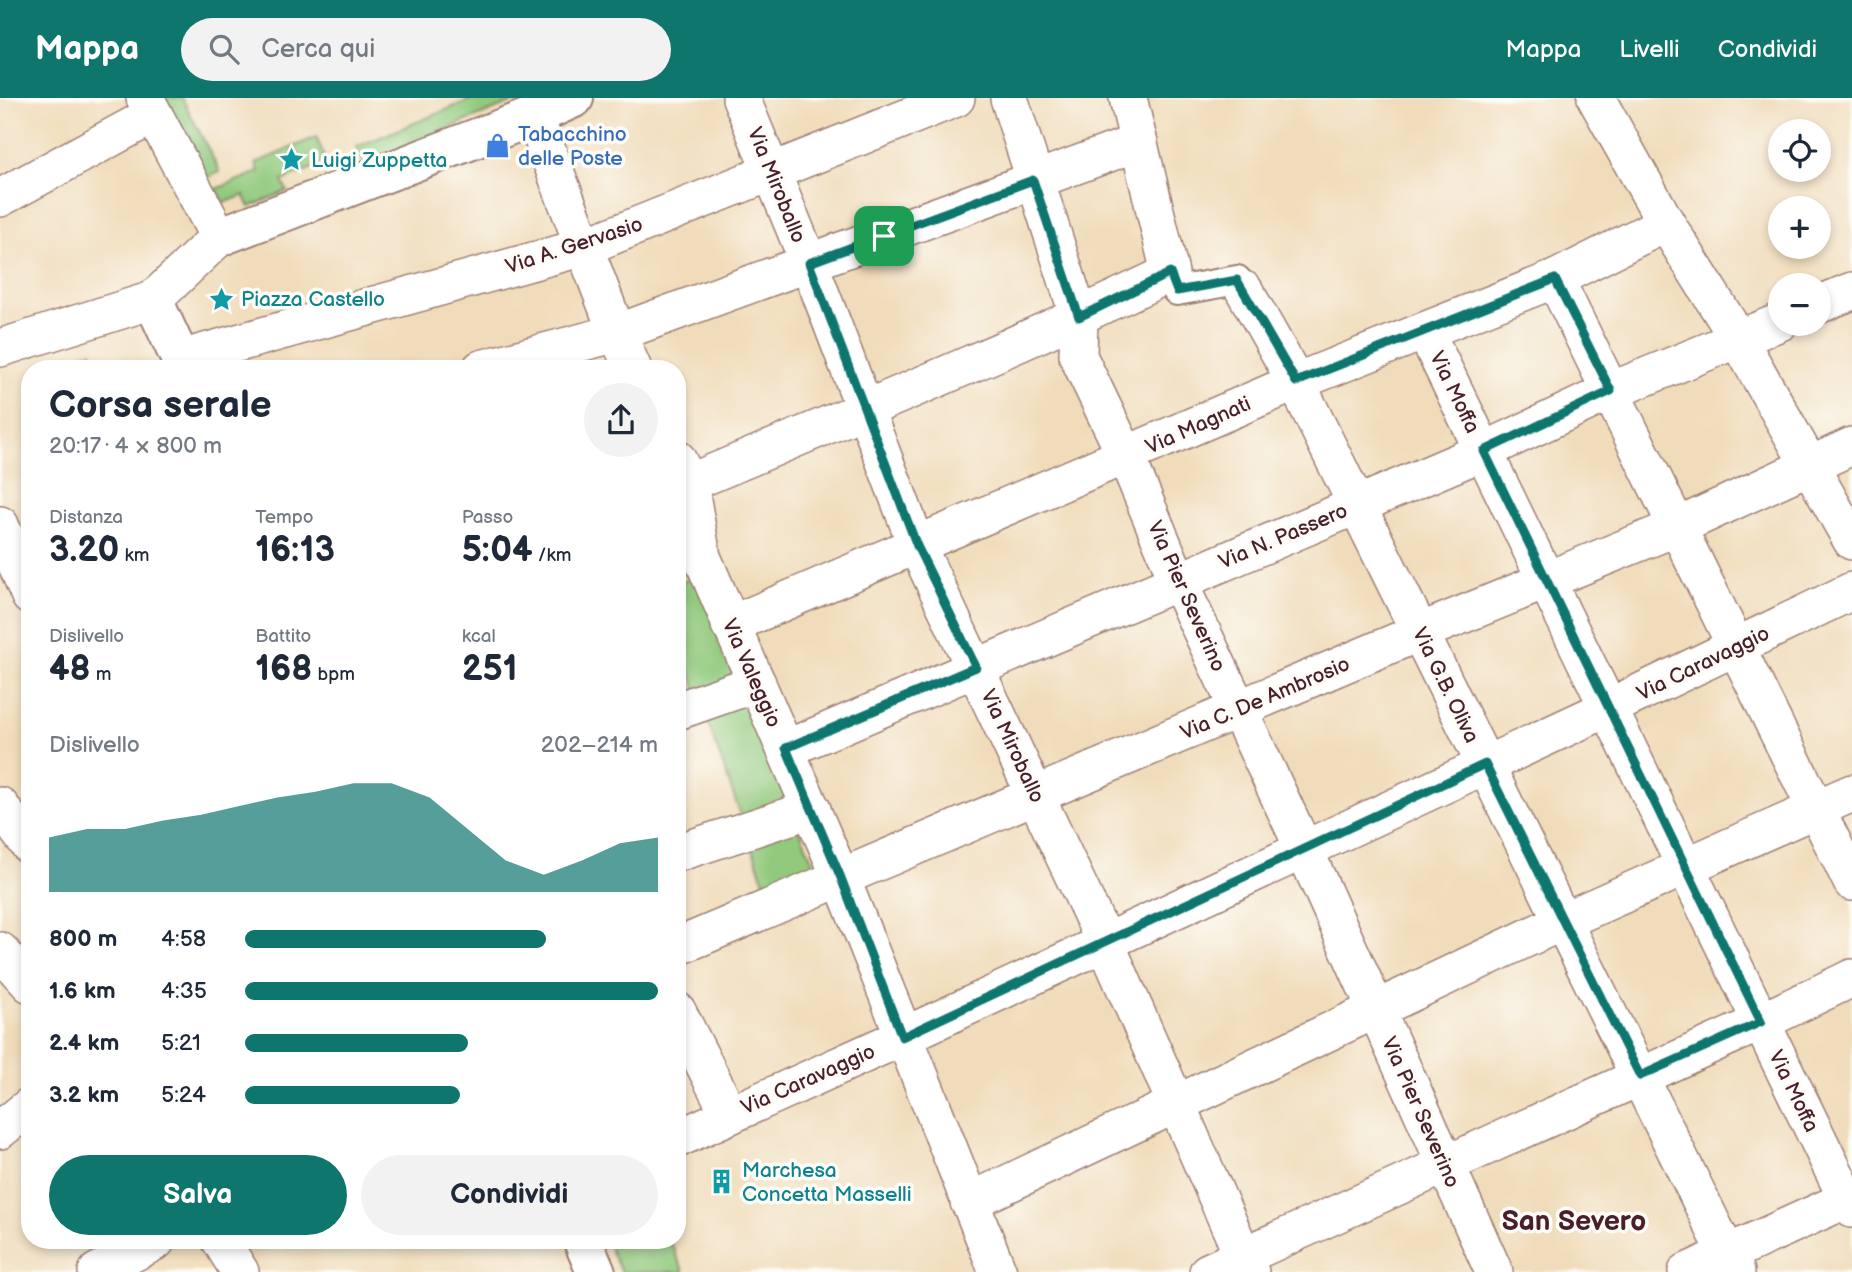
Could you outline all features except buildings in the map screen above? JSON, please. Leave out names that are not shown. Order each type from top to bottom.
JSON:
[{"type":"street","points":[[0,348],[153,300],[219,237],[534,116],[574,98]]},
{"type":"street","name":"Via Miroballo","points":[[741,98],[809,263],[917,546],[1105,942],[1246,1264]]},
{"type":"street","name":"Via A. Gervasio","points":[[196,360],[584,247],[956,98]]},
{"type":"street","name":"Via Pier Severino","points":[[1009,98],[1033,180],[1079,317],[1078,356],[1126,456],[1178,581],[1304,849],[1494,1272]]},
{"type":"street","points":[[1128,98],[1170,273],[1177,291],[1237,280],[1244,290]]},
{"type":"street","points":[[1596,98],[1666,223],[1740,340],[1852,541]]},
{"type":"street","points":[[0,198],[149,106],[219,237]]},
{"type":"street","points":[[534,116],[629,360]]},
{"type":"street","points":[[515,360],[617,333],[1139,142]]},
{"type":"street","name":"Via Magnati","points":[[730,625],[1296,382],[1555,279],[1666,223]]},
{"type":"street","points":[[686,472],[866,409],[1079,317],[1170,273]]},
{"type":"street","points":[[1555,279],[1852,882]]},
{"type":"street","name":"Via G.B. Oliva","points":[[1244,290],[1296,382],[1732,1263]]},
{"type":"street","points":[[1831,300],[1852,291]]},
{"type":"street","points":[[153,300],[180,360]]},
{"type":"street","name":"Via N. Passero","points":[[786,748],[1484,451],[1611,391],[1768,327]]},
{"type":"street","name":"Via Moffa","points":[[1425,331],[1850,1202]]},
{"type":"street","name":"Via C. De Ambrosio","points":[[686,943],[1420,632],[1677,527],[1852,446]]},
{"type":"street","points":[[0,525],[21,575]]},
{"type":"street","name":"Via Valeggio","points":[[686,528],[689,561],[730,625],[786,748],[841,878],[902,1037],[998,1272]]},
{"type":"street","name":"Via Caravaggio","points":[[686,1135],[902,1037],[1852,592]]},
{"type":"street","points":[[686,708],[757,683]]},
{"type":"street","points":[[968,1202],[1175,1102],[1376,1011],[1563,920],[1852,793]]},
{"type":"street","points":[[0,806],[21,834]]},
{"type":"street","points":[[686,850],[811,809]]},
{"type":"street","points":[[0,951],[21,974]]},
{"type":"street","points":[[1208,1272],[1246,1264],[1444,1165],[1852,978]]},
{"type":"street","points":[[686,1029],[730,1115]]},
{"type":"street","points":[[0,1130],[21,1113]]},
{"type":"street","points":[[1687,1272],[1732,1263],[1850,1202]]},
{"type":"street","points":[[97,1272],[141,1249]]},
{"type":"street","points":[[226,1249],[240,1272]]},
{"type":"street","points":[[586,1249],[596,1272]]},
{"type":"green space","points":[[165,98],[182,98],[220,172],[206,178]]},
{"type":"green space","points":[[475,98],[523,98],[363,163],[356,147]]},
{"type":"green space","points":[[316,137],[327,162],[282,181],[287,191],[250,207],[244,195],[224,203],[216,189],[259,172],[256,163]]},
{"type":"green space","points":[[92,351],[95,360],[68,360]]},
{"type":"green space","points":[[694,576],[817,872],[767,890],[686,660],[686,580]]},
{"type":"green space","points":[[610,1249],[674,1249],[684,1272],[621,1272]]},
{"type":"place","name":"Tabacchino delle Poste","points":[[498,146]]},
{"type":"place","name":"Luigi Zuppetta","points":[[291,160]]},
{"type":"place","name":"Piazza Castello","points":[[221,299]]},
{"type":"place","name":"Marchesa Concetta Masselli","points":[[722,1182]]},
{"type":"district","name":"San Severo","points":[[1574,1220]]},
{"type":"route","points":[[1033,180],[1079,317],[1170,273],[1177,291],[1237,280],[1296,382],[1555,279],[1611,391],[1484,451],[1761,1022],[1640,1076],[1485,764],[902,1037],[841,878],[786,748],[976,667],[917,546],[809,263],[884,236],[1033,180]]}]
